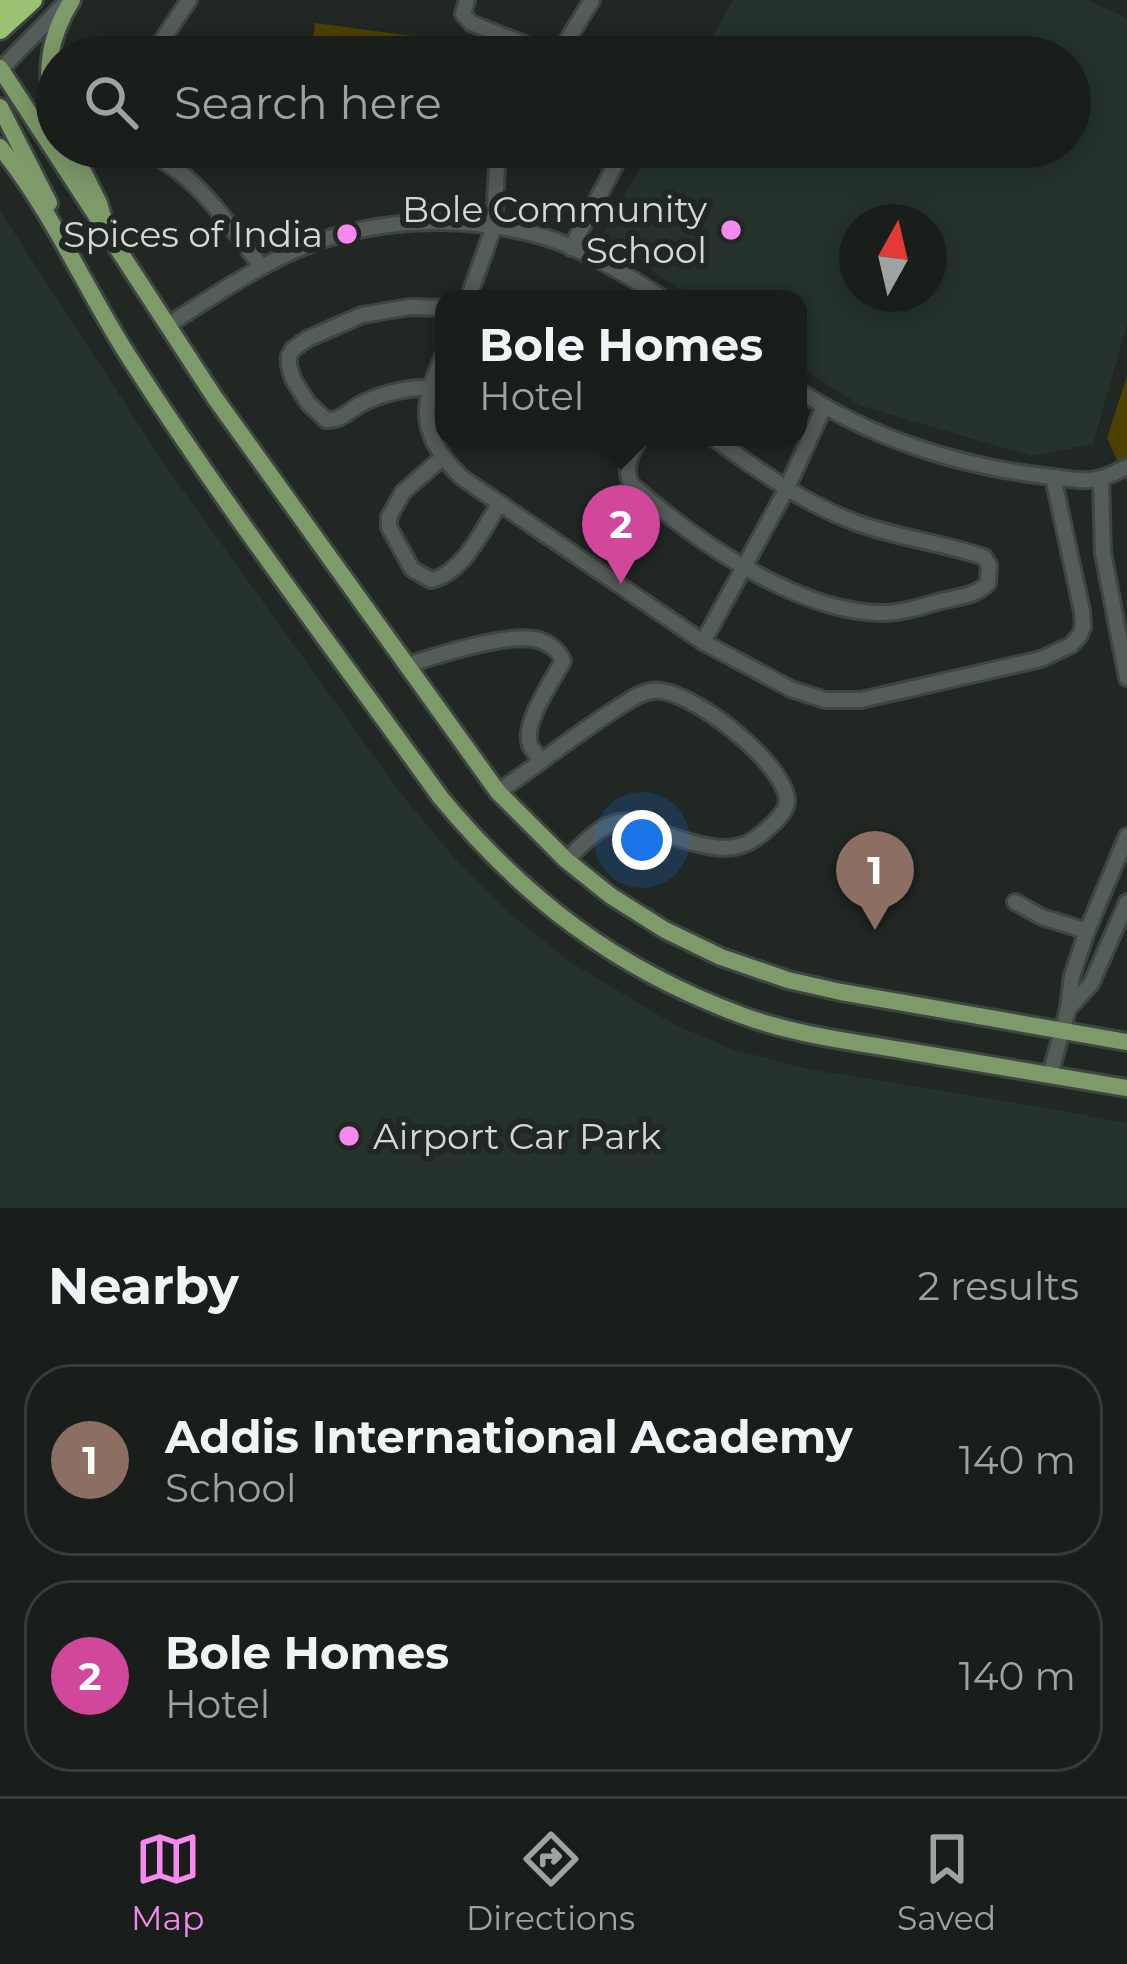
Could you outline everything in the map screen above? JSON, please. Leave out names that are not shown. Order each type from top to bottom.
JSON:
[{"type":"highway","points":[[0,10],[11,0]]},
{"type":"highway","points":[[0,30],[32,0]]},
{"type":"main road","points":[[53,36],[70,0]]},
{"type":"main road","points":[[0,69],[36,124]]},
{"type":"main road","points":[[0,107],[73,258]]},
{"type":"main road","points":[[0,147],[189,447],[431,784],[476,839],[531,894],[598,945],[663,982],[744,1016],[811,1035],[1127,1088]]},
{"type":"main road","points":[[64,168],[215,398],[498,792],[566,860],[664,930],[721,957],[788,980],[1127,1042]]},
{"type":"main road","points":[[85,168],[110,238]]},
{"type":"street","points":[[0,69],[70,0]]},
{"type":"street","points":[[167,36],[189,0]]},
{"type":"street","points":[[467,0],[463,14],[493,36]]},
{"type":"street","points":[[570,36],[592,0]]},
{"type":"street","points":[[177,168],[262,267]]},
{"type":"street","points":[[471,290],[494,226],[497,168]]},
{"type":"street","points":[[572,248],[614,168]]},
{"type":"street","points":[[168,325],[262,267],[350,231],[386,225],[494,226],[545,237],[649,290]]},
{"type":"street","points":[[435,308],[362,315],[307,339],[289,356],[293,379],[326,420],[337,421],[386,394],[435,388]]},
{"type":"street","points":[[435,390],[426,405],[435,443]]},
{"type":"street","points":[[807,396],[872,431],[1005,471],[1101,478],[1127,467]]},
{"type":"street","points":[[807,444],[824,407]]},
{"type":"street","points":[[436,446],[461,477],[703,642],[791,689],[825,700],[861,700],[1041,659],[1072,645],[1083,627],[1053,477]]},
{"type":"street","points":[[635,446],[626,472],[631,484],[745,568],[777,585],[825,603],[885,613],[973,594],[988,583],[989,565],[984,557],[856,523],[786,490],[725,446]]},
{"type":"street","points":[[703,642],[806,446]]},
{"type":"street","points":[[442,458],[403,492],[388,517],[412,568],[431,580],[457,567],[500,503]]},
{"type":"street","points":[[1101,478],[1103,553],[1127,678]]},
{"type":"street","points":[[409,664],[528,638],[561,653],[563,661],[528,734],[530,746],[542,761]]},
{"type":"street","points":[[498,792],[586,728],[655,690],[667,691],[736,732],[765,759],[784,788],[784,810],[762,834],[740,846],[709,846],[617,821],[601,828],[566,860]]},
{"type":"street","points":[[1050,1075],[1072,976],[1127,836]]},
{"type":"street","points":[[1015,902],[1042,917],[1087,931]]},
{"type":"street","points":[[1068,1010],[1091,984],[1127,902]]},
{"type":"shaded area","name":"Bole Community School","points":[[733,0],[1088,0],[1127,18],[1127,324],[1093,444],[1031,456],[859,405],[807,371],[807,290],[682,290],[601,237],[639,168],[1091,168],[1091,36],[713,36]]},
{"type":"shaded area","points":[[315,23],[412,36],[313,36]]},
{"type":"shaded area","points":[[0,211],[165,465],[398,790],[461,866],[513,916],[570,962],[675,1025],[735,1050],[812,1070],[1127,1123],[1127,1208],[0,1208]]},
{"type":"shaded area","points":[[1127,376],[1127,482],[1107,438]]},
{"type":"place","name":"Bole Community School","points":[[731,230]]},
{"type":"place","name":"Spices of India","points":[[347,234]]},
{"type":"place","name":"Bole Homes","points":[[621,584]]},
{"type":"place","name":"Addis International Academy","points":[[875,930]]},
{"type":"place","name":"Airport Car Park","points":[[349,1136]]}]
